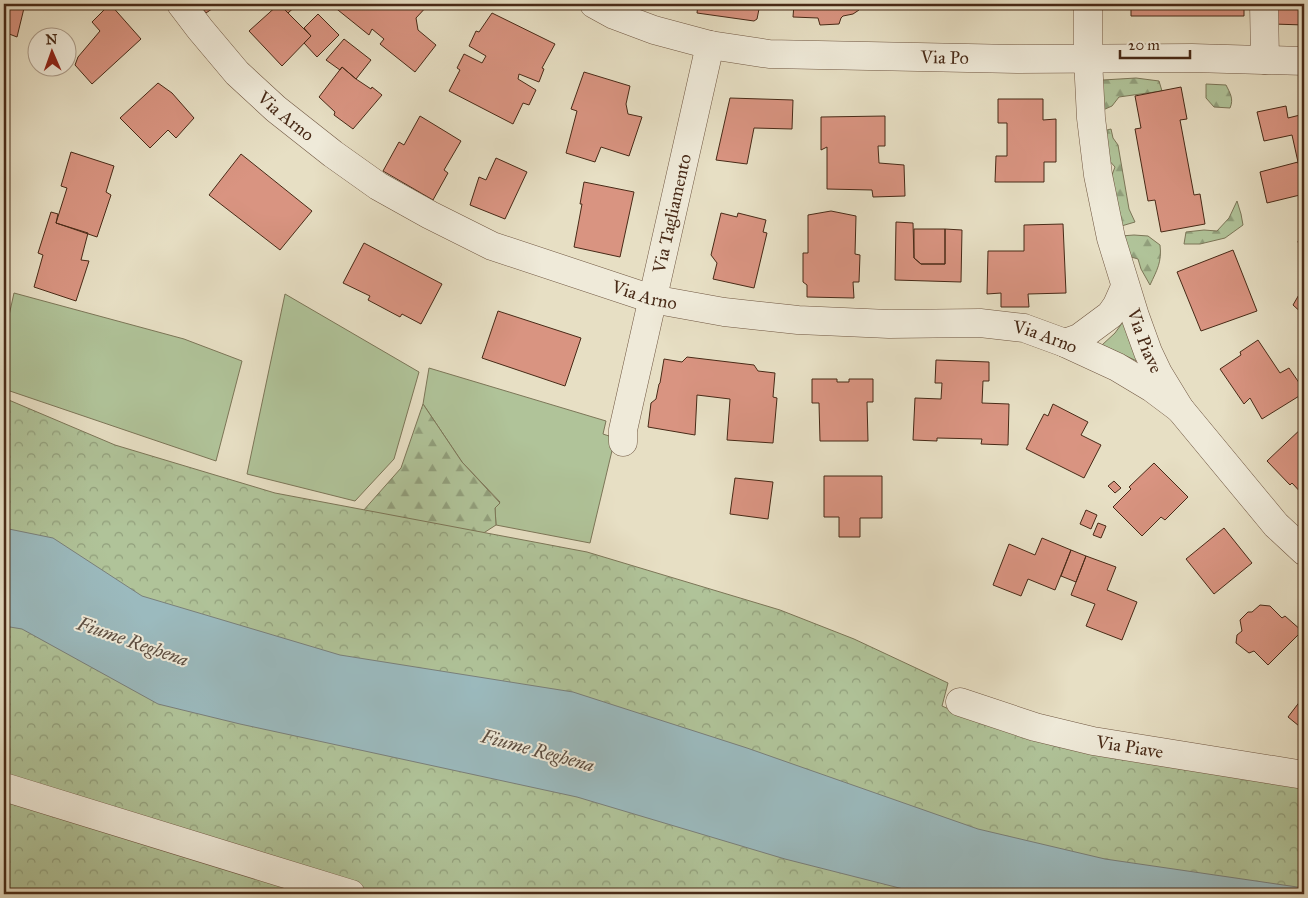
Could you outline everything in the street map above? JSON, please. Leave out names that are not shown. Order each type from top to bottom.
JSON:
[{"type":"street","name":"Via Arno","points":[[181,4],[238,73],[276,109],[333,154],[378,186],[492,246],[652,299],[724,312],[798,320],[889,324],[980,324],[1024,328],[1065,343],[1117,367],[1152,388],[1180,409]]},
{"type":"street","name":"Via Po","points":[[594,4],[614,15],[654,30],[710,45],[770,54],[1017,59],[1192,58],[1304,61]]},
{"type":"street","name":"Via Piave","points":[[1088,4],[1091,118],[1098,174],[1110,238],[1148,352],[1158,373],[1180,409],[1276,526],[1304,551]]},
{"type":"street","points":[[1264,4],[1265,60]]},
{"type":"street","name":"Via Tagliamento","points":[[623,442],[623,430],[710,45]]},
{"type":"street","name":"Via Piave","points":[[1065,343],[1079,338],[1110,315],[1125,287]]},
{"type":"street","name":"Via Piave","points":[[960,702],[1035,727],[1093,741],[1304,775]]},
{"type":"street","points":[[4,786],[351,894]]},
{"type":"green space","points":[[1136,78],[1159,81],[1162,91],[1119,97],[1112,106],[1103,110],[1095,99],[1103,80]]},
{"type":"green space","points":[[1206,84],[1226,85],[1232,99],[1230,108],[1214,107],[1206,98]]},
{"type":"green space","points":[[1111,129],[1113,138],[1118,145],[1129,209],[1135,222],[1118,227],[1103,198],[1115,167],[1098,148],[1095,133]]},
{"type":"green space","points":[[1237,201],[1243,225],[1225,238],[1200,244],[1184,244],[1186,232],[1217,231],[1229,218]]},
{"type":"green space","points":[[1121,236],[1148,236],[1160,245],[1160,261],[1150,285],[1138,259],[1121,254]]},
{"type":"green space","points":[[14,293],[184,339],[242,361],[216,461],[4,389],[4,338]]},
{"type":"green space","points":[[285,294],[419,372],[394,459],[355,501],[247,474]]},
{"type":"green space","points":[[1125,319],[1139,362],[1102,345],[1115,333]]},
{"type":"green space","points":[[429,368],[606,421],[603,434],[615,438],[590,543],[496,525],[495,508],[500,502],[462,462],[423,404]]},
{"type":"green space","points":[[4,398],[115,445],[275,493],[587,552],[780,610],[854,639],[948,683],[942,706],[980,723],[1304,786],[1304,894],[4,894]]},
{"type":"green space","points":[[423,404],[462,462],[500,503],[495,508],[496,525],[482,534],[363,511],[401,468]]},
{"type":"water","name":"Fiume Reghena","points":[[4,528],[53,538],[142,596],[340,655],[573,692],[747,748],[978,829],[1105,859],[1304,888],[1304,894],[923,894],[785,859],[577,797],[240,724],[158,704],[22,629],[4,626]]},
{"type":"building","points":[[4,4],[25,4],[17,37],[4,32]]},
{"type":"building","points":[[110,4],[141,39],[92,84],[78,68],[78,57],[100,31],[92,22]]},
{"type":"building","points":[[199,4],[219,4],[206,13]]},
{"type":"building","points":[[264,4],[279,4],[272,10]]},
{"type":"building","points":[[279,4],[298,4],[288,13]]},
{"type":"building","points":[[279,4],[311,36],[282,66],[249,31]]},
{"type":"building","points":[[336,4],[429,4],[416,18],[418,30],[436,45],[415,72],[380,44],[384,39],[372,29],[369,35],[333,6]]},
{"type":"building","points":[[698,4],[760,4],[757,19],[754,21],[697,13]]},
{"type":"building","points":[[794,4],[813,4],[818,9],[841,9],[848,4],[860,4],[859,10],[853,14],[843,16],[839,24],[820,25],[818,18],[793,17]]},
{"type":"building","points":[[813,4],[848,4],[841,9],[818,9]]},
{"type":"building","points":[[1131,4],[1244,4],[1244,16],[1131,16]]},
{"type":"building","points":[[1274,4],[1304,4],[1304,25],[1273,24]]},
{"type":"building","points":[[492,13],[555,44],[542,68],[544,69],[539,82],[519,74],[518,79],[536,90],[529,105],[523,103],[513,124],[449,91],[460,70],[457,68],[464,54],[482,63],[486,56],[469,46],[476,31],[479,32]]},
{"type":"building","points":[[318,14],[339,35],[317,57],[304,43],[311,36],[304,28]]},
{"type":"building","points":[[344,39],[371,60],[356,79],[342,67],[340,70],[326,60]]},
{"type":"building","points":[[342,67],[356,79],[371,89],[372,87],[382,95],[353,129],[334,115],[335,112],[319,97]]},
{"type":"building","points":[[584,72],[630,86],[626,104],[628,114],[642,117],[629,156],[601,147],[595,162],[566,153],[577,111],[571,109]]},
{"type":"building","points":[[158,83],[172,93],[194,118],[176,138],[168,130],[150,148],[120,118]]},
{"type":"building","points":[[1181,87],[1187,119],[1180,120],[1194,195],[1200,194],[1205,224],[1161,232],[1155,200],[1148,201],[1135,129],[1141,128],[1135,96]]},
{"type":"building","points":[[730,98],[793,100],[792,129],[754,128],[747,164],[716,160]]},
{"type":"building","points":[[998,99],[1043,99],[1043,120],[1056,119],[1056,162],[1044,162],[1044,182],[995,182],[996,156],[1007,156],[1007,123],[998,123]]},
{"type":"building","points":[[1286,106],[1288,118],[1304,114],[1304,189],[1292,135],[1264,141],[1257,112]]},
{"type":"building","points":[[420,116],[461,141],[444,170],[448,173],[433,200],[383,171],[399,142],[404,145]]},
{"type":"building","points":[[885,116],[885,146],[878,146],[879,163],[904,165],[905,196],[873,197],[872,190],[827,189],[827,147],[821,150],[821,117]]},
{"type":"building","points":[[71,152],[114,166],[106,192],[111,195],[97,237],[56,223],[67,188],[61,186]]},
{"type":"building","points":[[241,154],[312,211],[280,250],[209,195]]},
{"type":"building","points":[[496,158],[527,172],[505,219],[470,205],[479,177],[486,180]]},
{"type":"building","points":[[1298,162],[1304,194],[1267,203],[1260,172]]},
{"type":"building","points":[[584,182],[634,192],[620,257],[574,247]]},
{"type":"building","points":[[831,211],[856,216],[855,254],[860,255],[859,282],[853,282],[854,298],[807,297],[807,285],[803,282],[803,253],[808,253],[808,215]]},
{"type":"building","points":[[51,212],[58,214],[56,223],[88,233],[81,260],[89,261],[76,301],[34,287],[43,255],[38,253]]},
{"type":"building","points":[[721,213],[737,217],[738,213],[766,220],[763,232],[767,233],[754,288],[713,279],[717,263],[711,255]]},
{"type":"building","points":[[896,222],[913,223],[914,258],[921,264],[945,264],[945,229],[962,230],[961,282],[895,280]]},
{"type":"building","points":[[1063,224],[1066,293],[1028,294],[1029,307],[1001,307],[1001,293],[987,294],[988,251],[1024,251],[1024,225]]},
{"type":"building","points":[[914,229],[945,229],[945,264],[921,264],[914,258]]},
{"type":"building","points":[[1304,239],[1304,270],[1298,241]]},
{"type":"building","points":[[364,243],[442,284],[421,324],[402,314],[400,317],[368,300],[370,296],[343,283]]},
{"type":"building","points":[[1233,250],[1257,311],[1201,331],[1177,272]]},
{"type":"building","points":[[1304,286],[1304,315],[1293,305]]},
{"type":"building","points":[[498,311],[581,338],[565,386],[482,358]]},
{"type":"building","points":[[1258,340],[1280,373],[1289,368],[1304,390],[1304,393],[1262,419],[1250,398],[1244,404],[1220,369],[1241,355],[1240,352]]},
{"type":"building","points":[[687,357],[754,365],[758,371],[775,373],[773,397],[777,398],[773,443],[727,440],[730,399],[697,395],[695,435],[648,427],[651,403],[656,399],[664,359],[682,362]]},
{"type":"building","points":[[936,360],[989,362],[989,381],[983,381],[982,403],[1009,404],[1008,445],[981,444],[982,439],[937,438],[937,441],[913,440],[915,398],[941,399],[942,383],[935,383]]},
{"type":"building","points":[[812,379],[837,379],[837,382],[849,382],[849,379],[873,379],[873,402],[867,402],[868,441],[820,441],[819,403],[812,403]]},
{"type":"building","points":[[1053,404],[1088,422],[1081,435],[1101,445],[1084,478],[1026,449],[1044,414],[1048,416]]},
{"type":"building","points":[[1304,426],[1304,496],[1292,483],[1290,485],[1267,461]]},
{"type":"building","points":[[1154,463],[1188,497],[1165,520],[1161,517],[1142,536],[1113,507],[1131,489],[1129,487]]},
{"type":"building","points":[[824,476],[882,476],[882,518],[860,518],[860,537],[839,537],[839,517],[824,517]]},
{"type":"building","points":[[735,478],[773,482],[768,519],[730,514]]},
{"type":"building","points":[[1114,481],[1121,488],[1115,493],[1108,486]]},
{"type":"building","points":[[1086,510],[1097,515],[1091,529],[1080,524]]},
{"type":"building","points":[[1098,523],[1106,526],[1101,538],[1093,535]]},
{"type":"building","points":[[1224,528],[1252,563],[1214,594],[1186,559]]},
{"type":"building","points":[[1042,538],[1071,550],[1055,590],[1028,579],[1021,596],[993,585],[1009,544],[1035,555]]},
{"type":"building","points":[[1071,550],[1086,556],[1076,582],[1061,576]]},
{"type":"building","points":[[1086,556],[1116,567],[1107,590],[1137,602],[1122,640],[1086,626],[1095,604],[1071,595]]},
{"type":"building","points":[[1260,605],[1270,606],[1282,618],[1285,616],[1302,631],[1268,665],[1254,651],[1249,653],[1236,643],[1237,635],[1242,631],[1240,620],[1248,612],[1252,612]]},
{"type":"building","points":[[1304,696],[1304,730],[1288,717]]}]
